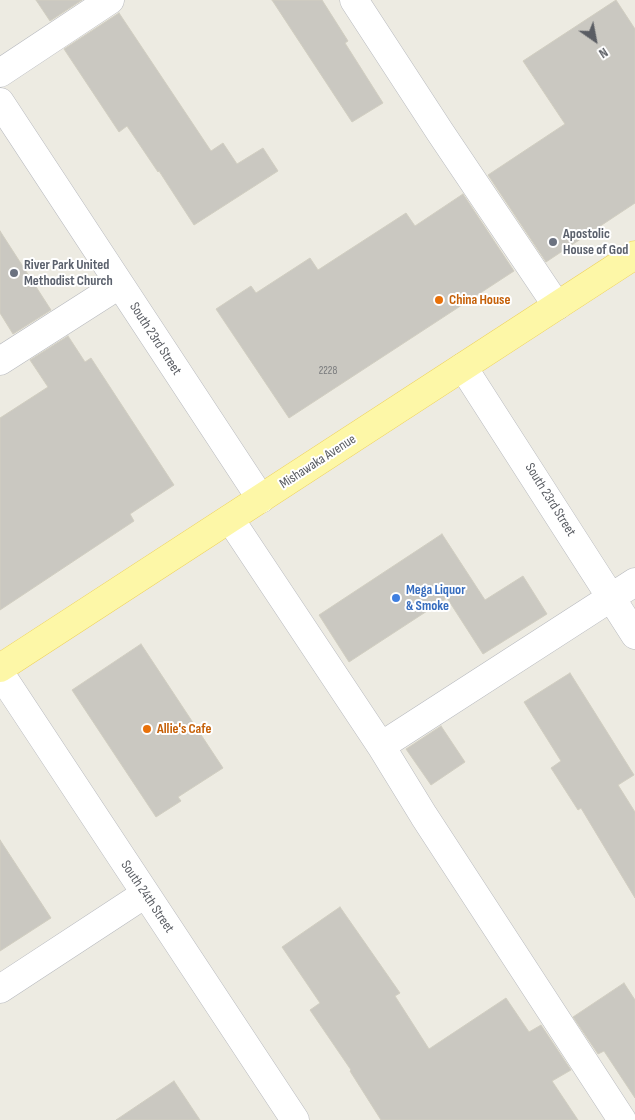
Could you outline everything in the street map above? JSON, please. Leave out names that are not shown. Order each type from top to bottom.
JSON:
[{"type":"main road","name":"Mishawaka Avenue","points":[[0,668],[635,255]]},
{"type":"street","points":[[0,72],[110,0]]},
{"type":"street","points":[[354,0],[557,306]]},
{"type":"street","name":"South 23rd Street","points":[[0,102],[260,499]]},
{"type":"street","points":[[0,361],[119,284]]},
{"type":"street","name":"South 23rd Street","points":[[463,367],[635,635]]},
{"type":"street","points":[[230,519],[380,746],[622,1120]]},
{"type":"street","points":[[380,746],[635,582]]},
{"type":"street","name":"South 24th Street","points":[[0,673],[294,1120]]},
{"type":"street","points":[[0,989],[145,894]]},
{"type":"building","points":[[36,0],[82,0],[50,21]]},
{"type":"building","points":[[272,0],[322,0],[348,41],[345,43],[383,103],[352,122]]},
{"type":"building","points":[[616,0],[635,29],[635,203],[546,262],[488,175],[565,124],[523,61]]},
{"type":"building","points":[[119,13],[211,151],[223,143],[237,164],[263,148],[278,171],[194,225],[127,126],[119,132],[64,49]]},
{"type":"building","points":[[463,194],[514,271],[289,418],[216,309],[251,286],[256,293],[310,258],[318,270],[406,213],[415,226]]},
{"type":"building","name":"River Park United Methodist Church","points":[[0,231],[51,310],[13,334],[0,313]]},
{"type":"building","points":[[68,336],[85,362],[91,358],[174,485],[130,514],[134,521],[0,610],[0,418],[48,387],[30,360]]},
{"type":"building","name":"Mega Liquor & Smoke","points":[[442,534],[485,600],[523,576],[547,614],[483,654],[447,598],[349,662],[319,615]]},
{"type":"building","name":"Allie's Cafe","points":[[141,644],[223,768],[178,797],[181,801],[156,817],[72,690]]},
{"type":"building","points":[[570,673],[634,775],[618,785],[635,812],[635,898],[581,808],[578,810],[551,768],[561,761],[524,702]]},
{"type":"building","points":[[441,726],[465,762],[431,785],[406,749]]},
{"type":"building","points":[[0,840],[51,918],[0,951]]},
{"type":"building","points":[[340,907],[400,993],[395,996],[429,1049],[506,998],[529,1032],[541,1025],[571,1070],[552,1081],[578,1120],[381,1120],[351,1070],[310,1010],[320,1003],[282,947]]},
{"type":"building","points":[[624,983],[635,1000],[635,1098],[604,1051],[598,1054],[573,1017]]},
{"type":"building","points":[[174,1081],[200,1120],[116,1120]]},
{"type":"place","name":"Apostolic House of God","points":[[553,242]]},
{"type":"place","name":"River Park United Methodist Church","points":[[14,273]]},
{"type":"place","name":"China House","points":[[439,300]]},
{"type":"place","name":"Mega Liquor & Smoke","points":[[396,598]]},
{"type":"place","name":"Allie's Cafe","points":[[147,729]]}]
